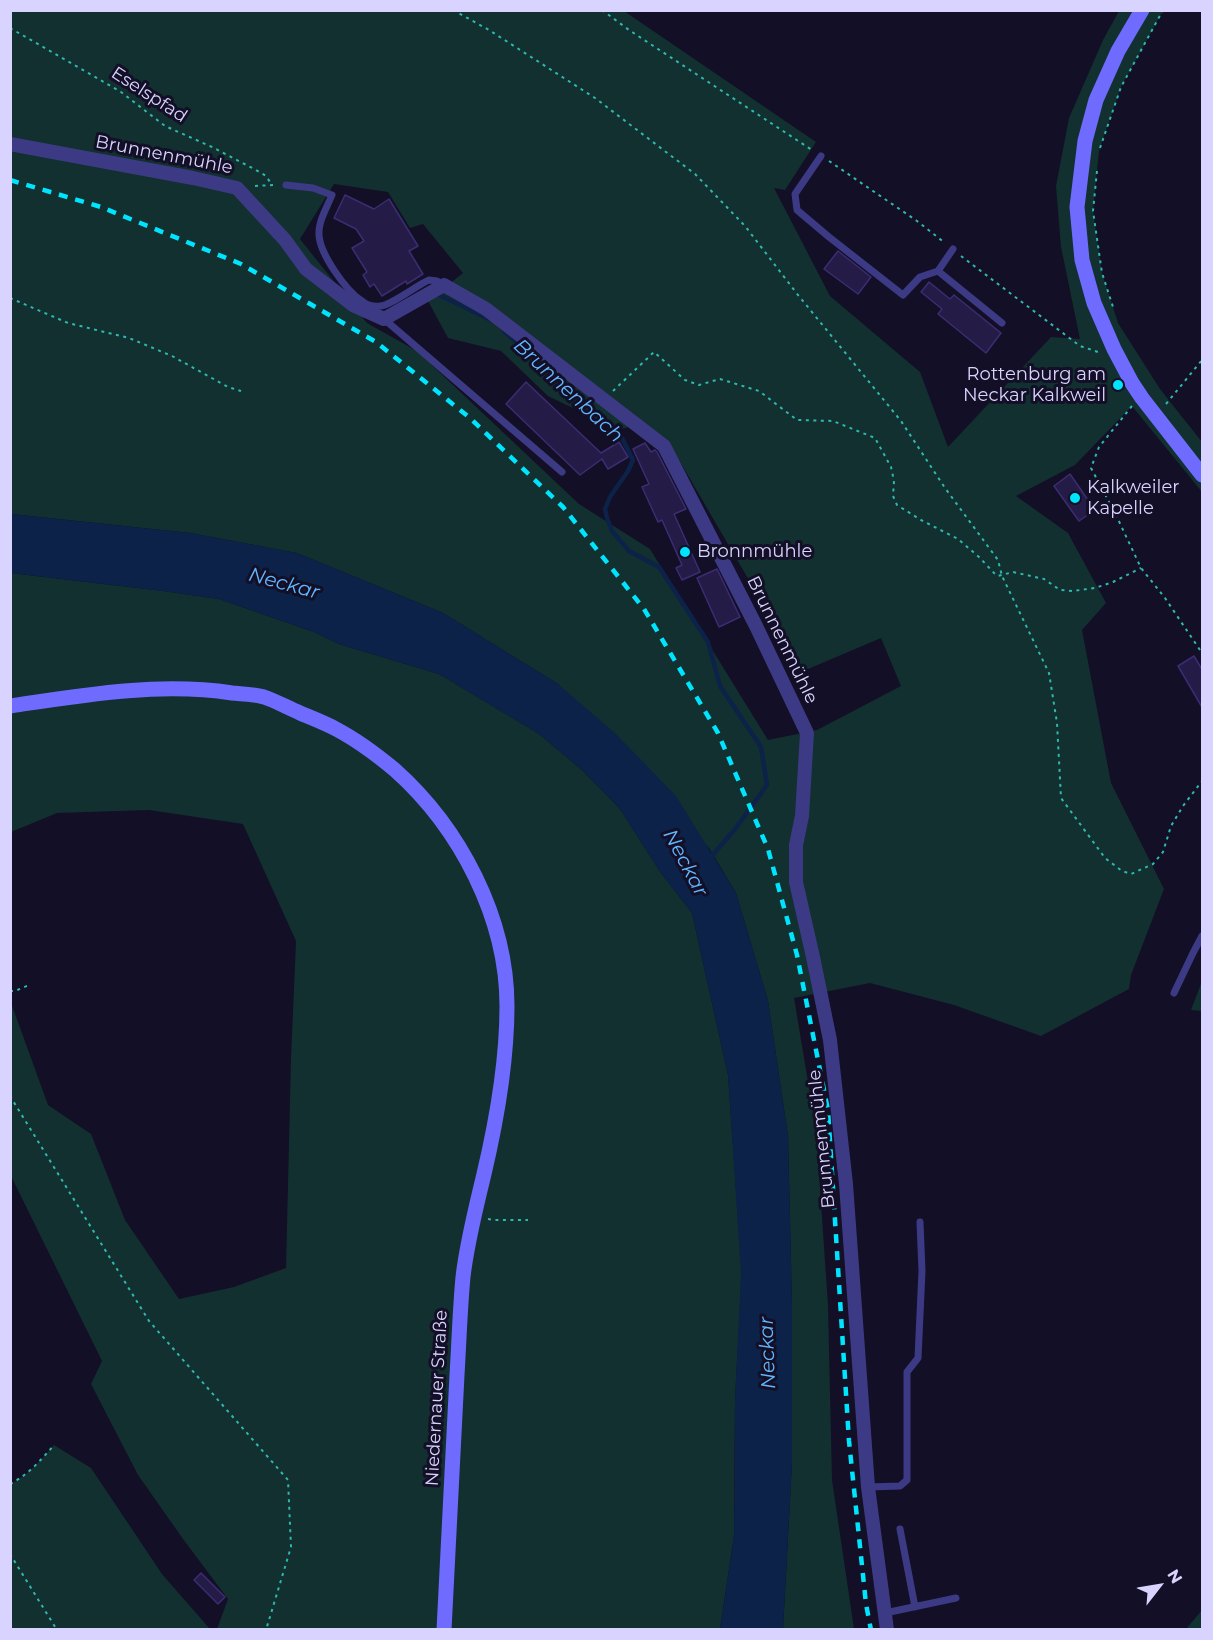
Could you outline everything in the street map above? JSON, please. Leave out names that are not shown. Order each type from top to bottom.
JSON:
[{"type":"main road","points":[[1142,10],[1118,51],[1096,100],[1084,141],[1077,207],[1082,260],[1094,303],[1114,349],[1132,382],[1203,475]]},
{"type":"main road","name":"Niedernauer Straße","points":[[10,706],[154,690],[210,690],[263,697],[337,729],[394,769],[435,813],[457,844],[473,874],[488,907],[497,937],[507,1001],[507,1036],[503,1077],[463,1274],[444,1629]]},
{"type":"street","name":"Brunnenmühle","points":[[10,144],[237,188],[285,240],[306,269],[353,305],[384,320]]},
{"type":"street","name":"Brunnenmühle","points":[[444,285],[486,309],[664,446],[756,626],[807,733],[802,816],[796,845],[796,882],[830,1040],[846,1184],[868,1487],[887,1629]]},
{"type":"street","points":[[384,320],[444,285]]},
{"type":"lane","points":[[821,156],[795,194],[797,210],[903,295],[920,277],[938,271],[953,249]]},
{"type":"lane","points":[[286,185],[313,188],[332,195],[319,228],[320,242],[336,272],[363,302],[383,306],[429,280],[438,281],[444,285]]},
{"type":"lane","points":[[938,271],[1002,323]]},
{"type":"lane","points":[[384,320],[562,472]]},
{"type":"lane","points":[[1174,993],[1203,936]]},
{"type":"lane","points":[[868,1487],[900,1486],[907,1480],[907,1372],[918,1358],[922,1271],[920,1222]]},
{"type":"lane","points":[[900,1529],[915,1607]]},
{"type":"lane","points":[[884,1613],[956,1599]]},
{"type":"path","points":[[453,10],[489,30],[596,98],[695,174],[745,226],[901,421],[945,488],[998,560],[1002,576],[1049,674],[1057,723],[1061,798],[1105,858],[1122,871],[1131,874],[1153,864],[1163,852],[1171,826],[1183,806],[1203,781]]},
{"type":"path","points":[[602,10],[917,221],[1080,346],[1100,353],[1114,349]]},
{"type":"path","points":[[1099,151],[1121,87],[1163,10]]},
{"type":"path","name":"Eselspfad","points":[[10,28],[121,92],[165,126],[212,147],[266,176],[272,185]]},
{"type":"path","points":[[1097,171],[1094,212],[1102,273],[1115,313]]},
{"type":"path","points":[[237,188],[286,185]]},
{"type":"path","points":[[10,298],[68,323],[129,338],[172,356],[228,387],[241,391]]},
{"type":"path","points":[[604,399],[654,352],[685,380],[699,385],[720,379],[759,390],[797,420],[833,422],[875,438],[891,467],[894,482],[893,496],[897,505],[958,539],[998,576],[1011,572],[1044,579],[1060,590],[1073,591],[1095,588],[1113,582],[1141,568]]},
{"type":"path","points":[[1156,416],[1203,360]]},
{"type":"path","points":[[1142,398],[1132,406],[1099,447],[1091,468],[1141,568],[1203,653]]},
{"type":"path","points":[[10,991],[29,985]]},
{"type":"path","points":[[10,1096],[149,1321],[288,1480],[291,1547],[266,1629]]},
{"type":"path","points":[[473,1217],[528,1220]]},
{"type":"path","points":[[10,1484],[37,1465],[54,1445]]},
{"type":"path","points":[[10,1554],[57,1629]]},
{"type":"green space","points":[[11,11],[624,11],[816,142],[785,190],[774,188],[830,296],[920,372],[948,447],[1051,337],[1080,339],[1061,247],[1056,186],[1069,118],[1103,40],[1119,11],[1163,11],[1121,87],[1099,151],[1093,211],[1102,273],[1118,323],[1160,389],[1202,442],[1202,492],[1132,406],[1075,465],[1016,496],[1068,533],[1106,603],[1082,630],[1111,783],[1164,889],[1131,975],[1129,989],[1041,1036],[954,1005],[870,983],[794,998],[816,1130],[828,1305],[832,1480],[854,1629],[783,1629],[792,1463],[792,1306],[788,1136],[768,1001],[736,893],[709,848],[558,684],[443,613],[297,553],[190,533],[11,514]],"holes":[[[334,184],[388,192],[410,228],[423,224],[463,273],[428,301],[448,338],[501,351],[548,396],[618,430],[629,427],[679,460],[757,594],[794,675],[881,638],[901,686],[817,730],[768,740],[650,549],[579,504],[417,351],[367,323],[300,239]]]},
{"type":"green space","points":[[11,573],[219,599],[314,632],[339,644],[439,674],[539,734],[582,770],[620,809],[661,873],[692,913],[728,1075],[742,1273],[735,1400],[734,1536],[720,1629],[217,1629],[228,1599],[138,1475],[91,1384],[102,1361],[11,1176],[10,1000],[48,1105],[91,1134],[125,1220],[179,1299],[234,1287],[286,1268],[296,941],[243,824],[149,810],[57,813],[11,832]]},
{"type":"green space","points":[[1202,981],[1202,1011],[1191,1010]]},
{"type":"green space","points":[[54,1445],[91,1468],[162,1574],[210,1629],[11,1629],[11,1484],[29,1472]]},
{"type":"green space","points":[[1202,1610],[1202,1629],[1186,1629]]},
{"type":"water","name":"Neckar","points":[[11,514],[190,533],[297,553],[443,613],[558,684],[616,734],[676,796],[736,893],[768,1001],[788,1136],[792,1306],[792,1463],[783,1629],[720,1629],[734,1536],[735,1400],[741,1273],[728,1075],[692,913],[661,873],[620,809],[582,770],[539,734],[439,674],[339,644],[314,632],[219,599],[11,573]]},
{"type":"building","points":[[345,195],[374,209],[389,199],[418,246],[409,251],[423,274],[407,284],[406,281],[382,296],[374,284],[370,287],[363,275],[367,272],[352,248],[364,241],[356,229],[334,218]]},
{"type":"building","points":[[838,251],[871,277],[858,294],[824,269]]},
{"type":"building","points":[[929,282],[950,299],[954,295],[1001,333],[986,353],[938,314],[942,309],[921,292]]},
{"type":"building","points":[[526,382],[601,453],[619,442],[628,457],[608,469],[602,459],[580,475],[506,404]]},
{"type":"building","points":[[645,443],[651,452],[655,450],[657,452],[686,509],[674,514],[700,572],[682,580],[676,568],[682,565],[662,520],[658,522],[642,487],[649,484],[633,449]]},
{"type":"building","name":"Kalkweiler Kapelle","points":[[1070,474],[1095,510],[1079,521],[1054,486]]},
{"type":"building","points":[[717,569],[740,617],[719,627],[697,578]]},
{"type":"building","points":[[1194,656],[1203,671],[1203,709],[1178,666]]},
{"type":"building","points":[[201,1573],[225,1597],[218,1604],[194,1580]]},
{"type":"waterway","name":"Brunnenbach","points":[[437,294],[491,320]]},
{"type":"waterway","name":"Brunnenbach","points":[[504,331],[621,436],[633,460],[605,509],[612,531],[629,551],[659,567],[708,642],[720,686],[761,747],[767,785],[736,828],[710,858]]},
{"type":"railway","points":[[10,180],[101,207],[241,264],[376,342],[470,418],[563,507],[644,609],[718,733],[768,849],[797,955],[828,1110],[849,1441],[866,1604],[871,1630]]},
{"type":"place","name":"Rottenburg am Neckar Kalkweil","points":[[1118,385]]},
{"type":"place","name":"Kalkweiler Kapelle","points":[[1075,498]]},
{"type":"place","name":"Bronnmühle","points":[[685,552]]}]
